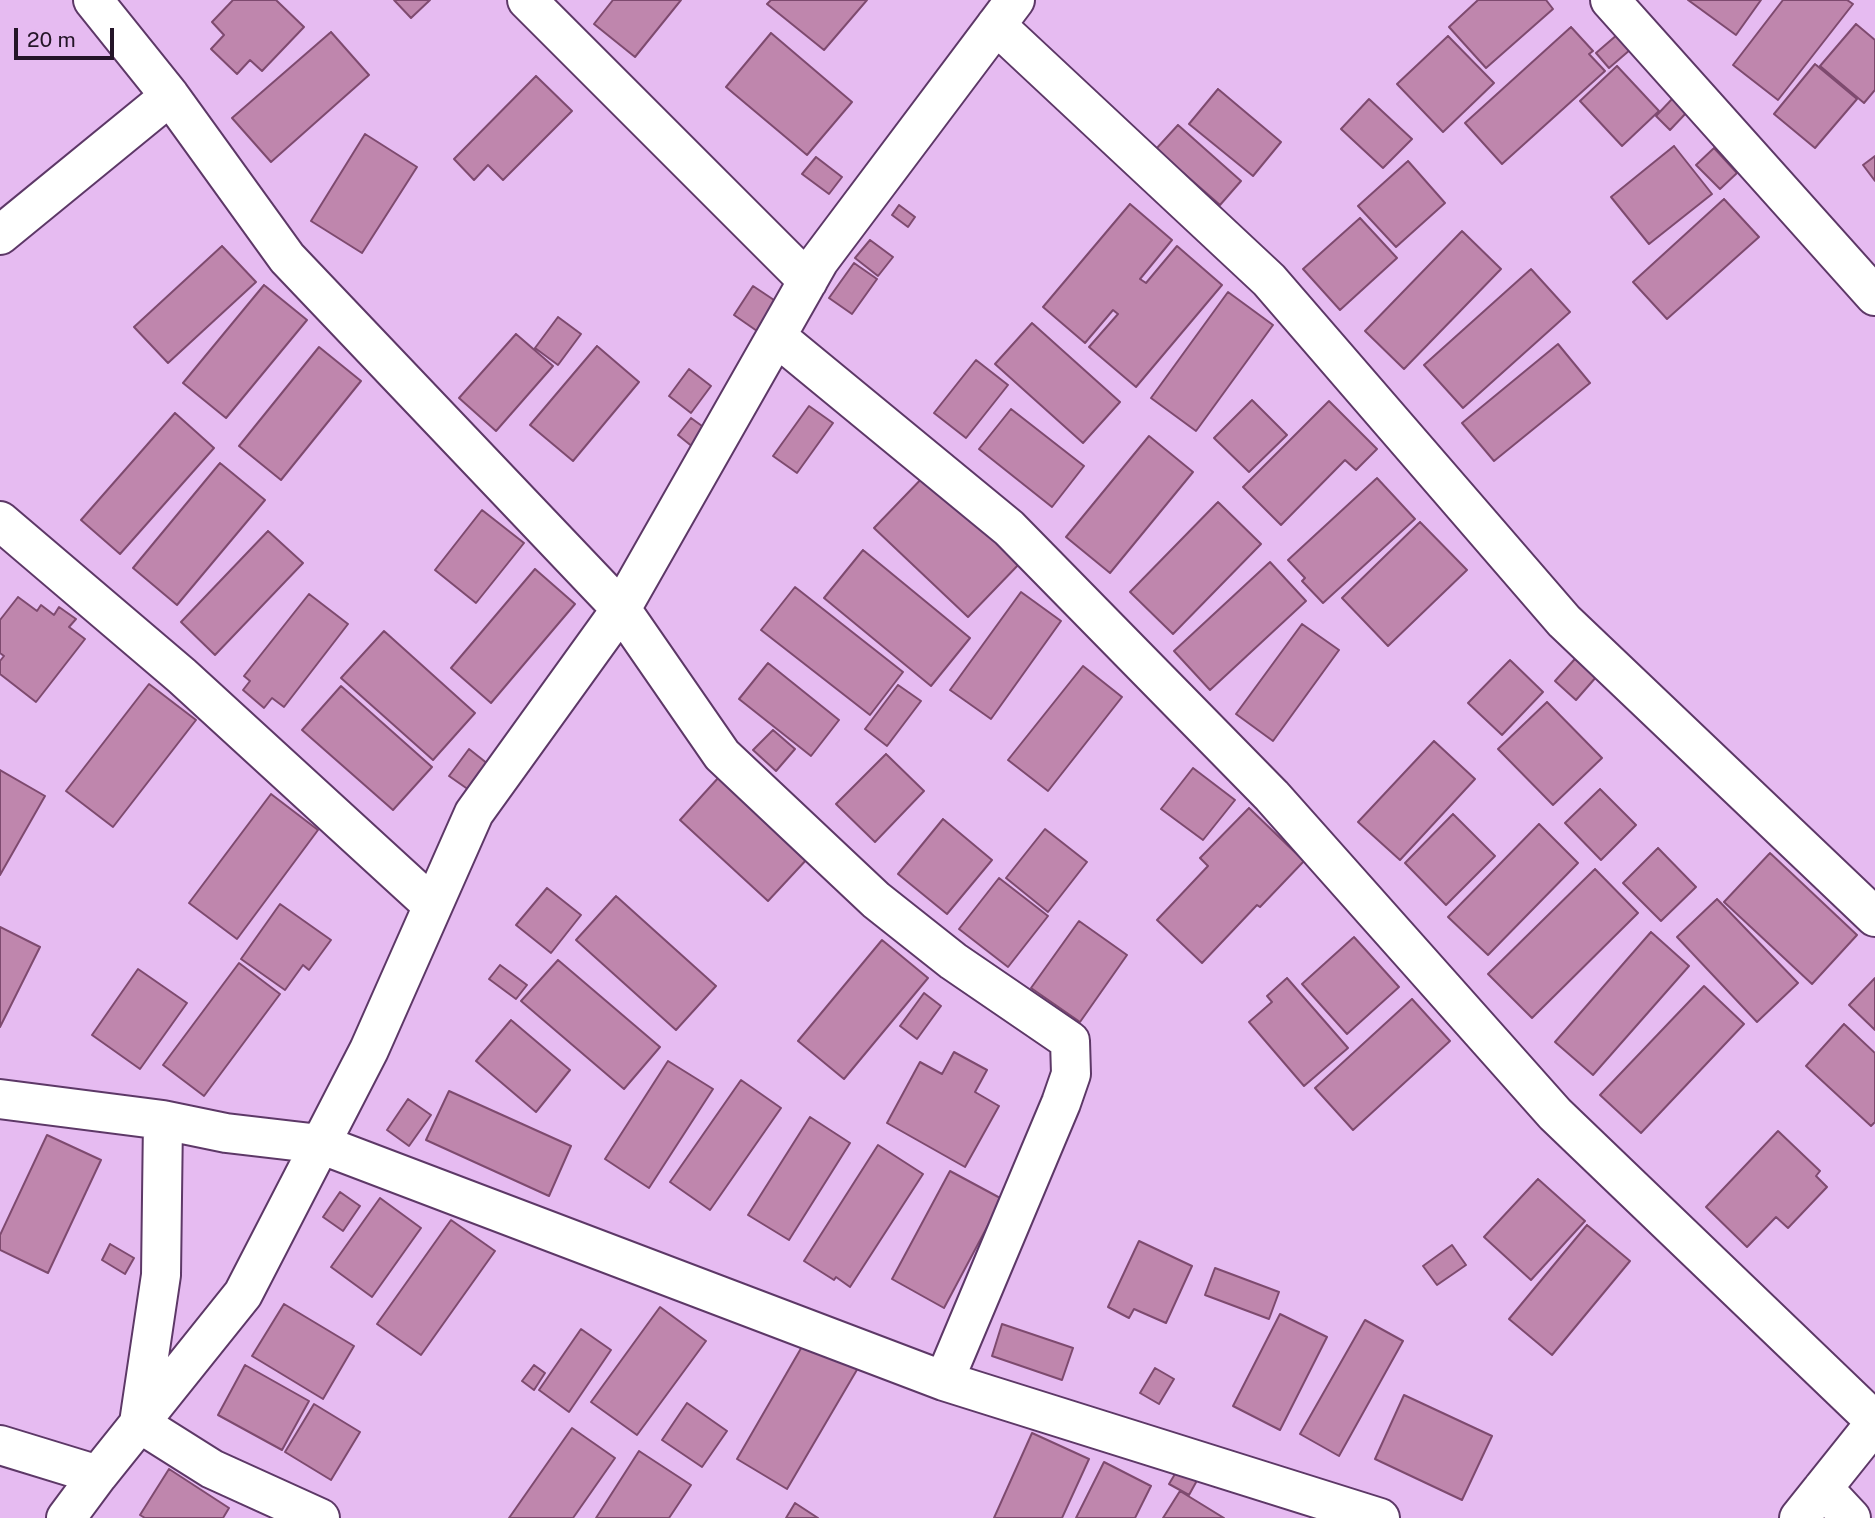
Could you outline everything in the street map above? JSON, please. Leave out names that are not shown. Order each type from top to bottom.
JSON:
[{"type":"street","points":[[93,0],[170,96],[287,258],[621,609],[722,755],[876,900],[953,961],[1070,1041],[1071,1074],[944,1381]]},
{"type":"street","points":[[527,0],[808,281]]},
{"type":"street","points":[[1610,0],[1875,296]]},
{"type":"street","points":[[66,1518],[97,1475],[243,1294],[369,1050],[474,813],[621,609],[819,261],[1006,13],[1269,281],[1564,621],[1875,917]]},
{"type":"street","points":[[0,235],[170,96]]},
{"type":"street","points":[[777,337],[1009,528],[1272,796],[1555,1114],[1875,1422],[1799,1518]]},
{"type":"street","points":[[0,521],[182,676],[432,905]]},
{"type":"street","points":[[0,1099],[163,1120],[226,1133],[320,1144],[944,1381],[1380,1518]]},
{"type":"street","points":[[139,1423],[161,1275],[163,1120]]},
{"type":"street","points":[[139,1423],[212,1469],[320,1518]]},
{"type":"street","points":[[0,1444],[97,1475]]},
{"type":"street","points":[[1823,1488],[1851,1518]]},
{"type":"building","points":[[233,0],[276,0],[304,27],[262,71],[250,60],[237,74],[211,49],[224,35],[212,22]]},
{"type":"building","points":[[394,0],[430,0],[411,18]]},
{"type":"building","points":[[613,0],[681,0],[635,57],[594,24]]},
{"type":"building","points":[[771,0],[867,0],[824,50],[767,4]]},
{"type":"building","points":[[1478,0],[1546,0],[1553,9],[1486,68],[1449,27]]},
{"type":"building","points":[[1688,0],[1761,0],[1736,35]]},
{"type":"building","points":[[1783,0],[1847,0],[1853,4],[1778,100],[1733,65]]},
{"type":"building","points":[[1856,24],[1875,40],[1875,90],[1864,103],[1820,66]]},
{"type":"building","points":[[1571,27],[1593,51],[1589,54],[1605,71],[1502,164],[1465,123]]},
{"type":"building","points":[[331,32],[369,75],[271,162],[232,118]]},
{"type":"building","points":[[771,33],[852,102],[807,155],[726,87]]},
{"type":"building","points":[[1618,34],[1631,49],[1609,68],[1596,53]]},
{"type":"building","points":[[1448,36],[1494,83],[1443,132],[1397,84]]},
{"type":"building","points":[[1815,64],[1857,99],[1815,148],[1774,114]]},
{"type":"building","points":[[1617,66],[1659,111],[1622,146],[1580,101]]},
{"type":"building","points":[[536,76],[572,111],[503,180],[488,165],[474,180],[454,159]]},
{"type":"building","points":[[1218,89],[1281,142],[1253,176],[1189,124]]},
{"type":"building","points":[[1673,98],[1687,112],[1670,130],[1656,116]]},
{"type":"building","points":[[1369,99],[1412,139],[1383,168],[1341,129]]},
{"type":"building","points":[[1178,125],[1241,181],[1220,205],[1156,149]]},
{"type":"building","points":[[365,134],[417,167],[362,253],[311,221]]},
{"type":"building","points":[[1674,146],[1712,194],[1649,244],[1611,197]]},
{"type":"building","points":[[1714,148],[1737,173],[1720,189],[1696,165]]},
{"type":"building","points":[[1875,156],[1875,181],[1863,165]]},
{"type":"building","points":[[816,157],[842,177],[829,194],[802,174]]},
{"type":"building","points":[[1408,161],[1445,203],[1396,247],[1358,206]]},
{"type":"building","points":[[1724,199],[1759,237],[1667,319],[1633,282]]},
{"type":"building","points":[[1130,204],[1172,240],[1140,279],[1146,283],[1177,246],[1222,285],[1136,387],[1089,347],[1118,314],[1113,310],[1085,343],[1043,307]]},
{"type":"building","points":[[899,205],[915,217],[908,227],[892,215]]},
{"type":"building","points":[[1360,218],[1397,258],[1340,310],[1303,269]]},
{"type":"building","points":[[1462,231],[1501,269],[1404,369],[1365,331]]},
{"type":"building","points":[[870,240],[893,257],[878,276],[855,258]]},
{"type":"building","points":[[222,246],[256,282],[168,363],[134,327]]},
{"type":"building","points":[[854,263],[877,279],[852,314],[829,298]]},
{"type":"building","points":[[1531,269],[1570,312],[1463,408],[1424,365]]},
{"type":"building","points":[[264,285],[307,320],[226,418],[183,383]]},
{"type":"building","points":[[753,286],[777,302],[757,331],[734,315]]},
{"type":"building","points":[[1228,292],[1273,325],[1196,431],[1151,398]]},
{"type":"building","points":[[558,317],[581,334],[558,365],[535,348]]},
{"type":"building","points":[[1032,323],[1120,402],[1083,443],[995,364]]},
{"type":"building","points":[[516,334],[553,366],[496,431],[459,398]]},
{"type":"building","points":[[1558,344],[1590,383],[1494,461],[1462,423]]},
{"type":"building","points":[[597,346],[639,382],[573,461],[530,425]]},
{"type":"building","points":[[319,347],[361,381],[281,480],[239,446]]},
{"type":"building","points":[[976,360],[1008,385],[966,438],[934,413]]},
{"type":"building","points":[[689,369],[711,386],[691,413],[669,396]]},
{"type":"building","points":[[1252,400],[1287,435],[1249,472],[1214,438]]},
{"type":"building","points":[[1329,401],[1377,449],[1356,470],[1345,460],[1281,525],[1243,487]]},
{"type":"building","points":[[809,406],[833,423],[797,473],[773,456]]},
{"type":"building","points":[[1011,409],[1084,466],[1052,507],[979,449]]},
{"type":"building","points":[[175,413],[214,448],[120,554],[81,520]]},
{"type":"building","points":[[691,418],[713,434],[699,452],[678,435]]},
{"type":"building","points":[[1149,436],[1193,472],[1110,573],[1066,537]]},
{"type":"building","points":[[220,463],[265,500],[177,605],[133,568]]},
{"type":"building","points":[[928,472],[1021,562],[968,617],[874,528]]},
{"type":"building","points":[[1377,478],[1415,519],[1323,603],[1302,581],[1305,578],[1288,560]]},
{"type":"building","points":[[1218,502],[1261,544],[1173,634],[1130,592]]},
{"type":"building","points":[[482,510],[524,543],[476,603],[435,570]]},
{"type":"building","points":[[1420,522],[1467,570],[1388,646],[1342,598]]},
{"type":"building","points":[[268,531],[303,563],[215,655],[181,622]]},
{"type":"building","points":[[863,550],[970,638],[931,686],[824,598]]},
{"type":"building","points":[[1270,562],[1306,601],[1210,690],[1174,651]]},
{"type":"building","points":[[535,569],[575,604],[491,703],[451,668]]},
{"type":"building","points":[[795,587],[903,672],[870,715],[761,630]]},
{"type":"building","points":[[1021,592],[1061,621],[991,719],[950,690]]},
{"type":"building","points":[[309,594],[348,624],[284,707],[272,698],[264,708],[243,690],[250,681],[244,676]]},
{"type":"building","points":[[18,597],[37,611],[41,605],[54,615],[59,607],[76,619],[69,627],[85,639],[36,702],[0,674],[0,661],[4,656],[0,653],[0,620]]},
{"type":"building","points":[[1302,624],[1339,650],[1273,741],[1236,714]]},
{"type":"building","points":[[384,631],[475,713],[433,760],[341,678]]},
{"type":"building","points":[[1583,650],[1604,668],[1576,700],[1555,681]]},
{"type":"building","points":[[1510,660],[1543,692],[1502,735],[1468,703]]},
{"type":"building","points":[[768,663],[839,720],[811,756],[739,699]]},
{"type":"building","points":[[1083,666],[1122,697],[1048,791],[1008,760]]},
{"type":"building","points":[[149,684],[196,720],[113,827],[66,791]]},
{"type":"building","points":[[898,685],[921,701],[887,746],[865,729]]},
{"type":"building","points":[[341,686],[432,767],[393,810],[302,730]]},
{"type":"building","points":[[1547,702],[1602,758],[1553,805],[1498,749]]},
{"type":"building","points":[[773,730],[795,749],[776,771],[753,750]]},
{"type":"building","points":[[1434,741],[1475,779],[1400,860],[1358,822]]},
{"type":"building","points":[[469,749],[488,764],[469,790],[449,776]]},
{"type":"building","points":[[886,754],[924,791],[875,842],[836,804]]},
{"type":"building","points":[[1193,768],[1235,800],[1203,840],[1161,809]]},
{"type":"building","points":[[0,770],[45,796],[0,875]]},
{"type":"building","points":[[719,777],[808,858],[768,901],[680,820]]},
{"type":"building","points":[[1600,789],[1636,825],[1601,860],[1565,823]]},
{"type":"building","points":[[271,794],[318,830],[237,939],[189,903]]},
{"type":"building","points":[[1249,808],[1304,861],[1260,907],[1257,905],[1202,963],[1157,920],[1208,866],[1200,858]]},
{"type":"building","points":[[1453,814],[1495,856],[1446,905],[1405,863]]},
{"type":"building","points":[[943,819],[992,860],[947,914],[898,874]]},
{"type":"building","points":[[1539,824],[1578,863],[1488,955],[1448,917]]},
{"type":"building","points":[[1045,829],[1087,862],[1048,912],[1006,878]]},
{"type":"building","points":[[1658,848],[1696,887],[1661,921],[1623,883]]},
{"type":"building","points":[[1770,853],[1857,935],[1812,984],[1724,902]]},
{"type":"building","points":[[1595,869],[1638,913],[1532,1018],[1488,974]]},
{"type":"building","points":[[999,878],[1048,916],[1008,967],[959,929]]},
{"type":"building","points":[[547,888],[581,915],[551,953],[516,925]]},
{"type":"building","points":[[616,896],[716,986],[676,1030],[576,940]]},
{"type":"building","points":[[1717,899],[1798,983],[1757,1022],[1677,937]]},
{"type":"building","points":[[280,904],[331,940],[309,970],[303,965],[285,990],[241,959]]},
{"type":"building","points":[[1079,921],[1127,955],[1080,1022],[1031,988]]},
{"type":"building","points":[[0,927],[40,947],[0,1027]]},
{"type":"building","points":[[1651,932],[1689,966],[1593,1075],[1555,1042]]},
{"type":"building","points":[[1354,937],[1399,987],[1347,1034],[1302,984]]},
{"type":"building","points":[[882,940],[928,978],[844,1079],[798,1041]]},
{"type":"building","points":[[558,960],[660,1047],[624,1089],[521,1001]]},
{"type":"building","points":[[239,963],[280,994],[204,1096],[163,1065]]},
{"type":"building","points":[[500,965],[527,985],[516,999],[489,979]]},
{"type":"building","points":[[138,969],[187,1003],[140,1069],[92,1035]]},
{"type":"building","points":[[1287,978],[1348,1048],[1304,1086],[1249,1022],[1272,1002],[1267,996]]},
{"type":"building","points":[[1875,978],[1875,1030],[1849,1005]]},
{"type":"building","points":[[1704,986],[1744,1024],[1641,1133],[1600,1095]]},
{"type":"building","points":[[924,993],[941,1006],[917,1039],[900,1026]]},
{"type":"building","points":[[1412,999],[1450,1041],[1353,1130],[1315,1088]]},
{"type":"building","points":[[511,1020],[570,1070],[536,1112],[476,1061]]},
{"type":"building","points":[[1844,1024],[1875,1053],[1875,1122],[1871,1126],[1806,1066]]},
{"type":"building","points":[[954,1052],[987,1070],[975,1092],[999,1106],[965,1167],[887,1123],[920,1062],[942,1074]]},
{"type":"building","points":[[668,1061],[713,1089],[649,1188],[605,1159]]},
{"type":"building","points":[[741,1080],[781,1108],[710,1210],[670,1182]]},
{"type":"building","points":[[449,1091],[571,1146],[549,1196],[426,1140]]},
{"type":"building","points":[[408,1099],[431,1115],[409,1146],[387,1130]]},
{"type":"building","points":[[810,1117],[850,1143],[789,1240],[748,1215]]},
{"type":"building","points":[[1778,1131],[1820,1171],[1816,1176],[1827,1187],[1788,1228],[1776,1217],[1747,1247],[1706,1207]]},
{"type":"building","points":[[47,1135],[101,1160],[48,1273],[0,1250],[0,1235]]},
{"type":"building","points":[[878,1145],[923,1174],[850,1287],[804,1261]]},
{"type":"building","points":[[950,1171],[1002,1199],[944,1308],[892,1279]]},
{"type":"building","points":[[1538,1179],[1585,1221],[1531,1280],[1484,1237]]},
{"type":"building","points":[[340,1192],[360,1206],[343,1231],[323,1217]]},
{"type":"building","points":[[380,1198],[421,1228],[372,1297],[331,1267]]},
{"type":"building","points":[[451,1220],[495,1251],[421,1355],[377,1324]]},
{"type":"building","points":[[1587,1225],[1630,1261],[1552,1355],[1509,1319]]},
{"type":"building","points":[[1139,1241],[1192,1266],[1166,1323],[1134,1309],[1129,1318],[1108,1307]]},
{"type":"building","points":[[110,1244],[134,1258],[125,1274],[102,1260]]},
{"type":"building","points":[[1452,1245],[1466,1265],[1437,1285],[1423,1266]]},
{"type":"building","points":[[1215,1268],[1279,1292],[1269,1319],[1205,1295]]},
{"type":"building","points":[[284,1304],[354,1346],[323,1399],[252,1356]]},
{"type":"building","points":[[660,1307],[706,1341],[637,1435],[591,1402]]},
{"type":"building","points":[[1280,1314],[1327,1337],[1280,1430],[1233,1406]]},
{"type":"building","points":[[1365,1320],[1403,1341],[1339,1456],[1300,1434]]},
{"type":"building","points":[[1002,1324],[1073,1348],[1062,1380],[992,1356]]},
{"type":"building","points":[[581,1329],[611,1350],[569,1412],[539,1390]]},
{"type":"building","points":[[807,1338],[858,1368],[787,1489],[737,1459]]},
{"type":"building","points":[[245,1365],[309,1401],[282,1450],[218,1415]]},
{"type":"building","points":[[534,1365],[545,1373],[534,1390],[522,1381]]},
{"type":"building","points":[[1155,1368],[1174,1379],[1159,1404],[1140,1393]]},
{"type":"building","points":[[1404,1395],[1492,1436],[1462,1500],[1375,1459]]},
{"type":"building","points":[[687,1403],[727,1431],[702,1467],[662,1440]]},
{"type":"building","points":[[314,1404],[360,1432],[331,1480],[285,1452]]},
{"type":"building","points":[[572,1428],[615,1458],[573,1518],[509,1518]]},
{"type":"building","points":[[1032,1433],[1089,1459],[1062,1518],[994,1518]]},
{"type":"building","points":[[639,1451],[691,1485],[669,1518],[596,1518]]},
{"type":"building","points":[[1104,1462],[1151,1486],[1135,1518],[1076,1518]]},
{"type":"building","points":[[1181,1464],[1200,1475],[1189,1495],[1169,1484]]},
{"type":"building","points":[[169,1469],[229,1508],[223,1518],[145,1518],[140,1515]]},
{"type":"building","points":[[1180,1491],[1224,1518],[1163,1518]]},
{"type":"building","points":[[795,1503],[818,1518],[786,1518]]}]
